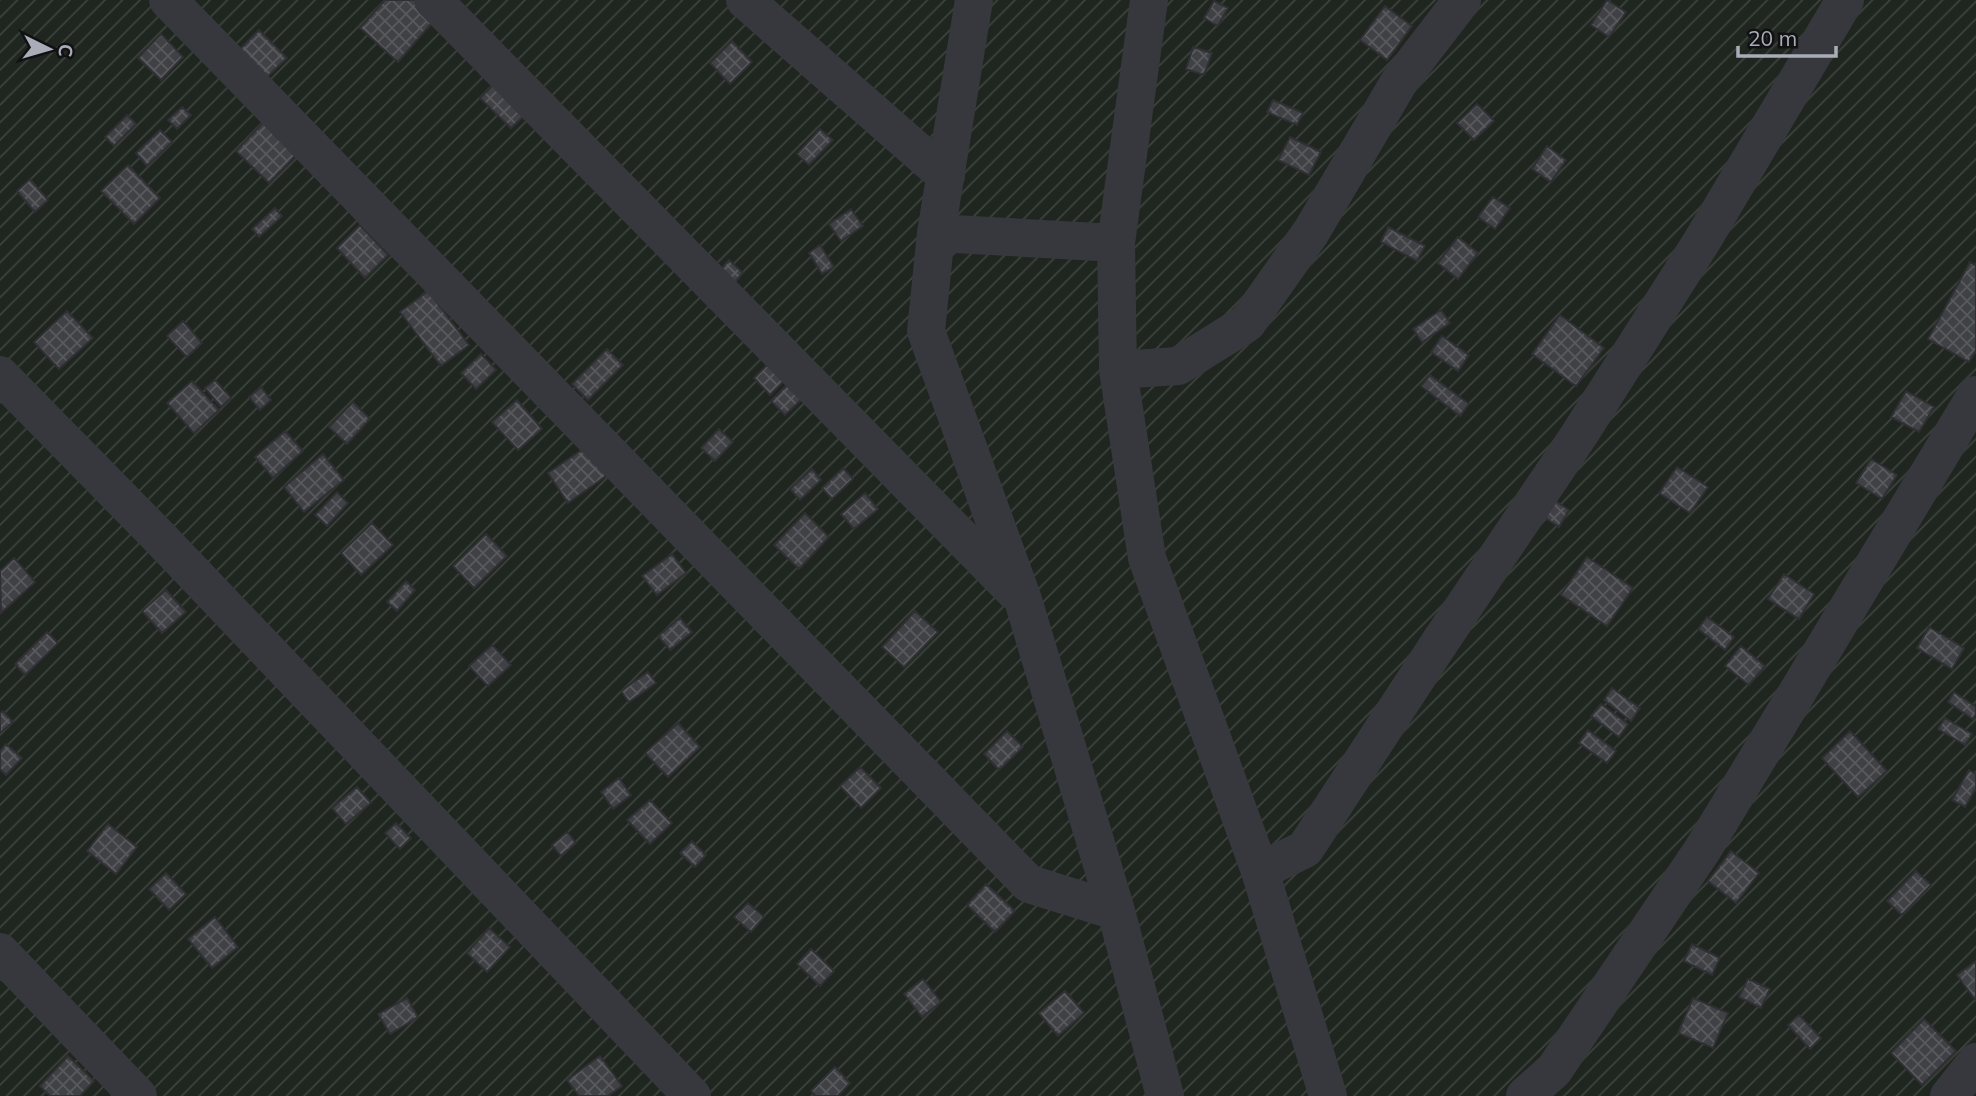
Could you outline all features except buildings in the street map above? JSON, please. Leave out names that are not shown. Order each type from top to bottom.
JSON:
[{"type":"street","points":[[168,0],[1029,884],[1116,911]]},
{"type":"street","points":[[432,0],[1023,600]]},
{"type":"street","points":[[744,0],[946,176]]},
{"type":"street","points":[[974,0],[936,233],[926,331],[1023,600],[1116,911],[1165,1096]]},
{"type":"street","points":[[1149,0],[1116,243],[1118,370],[1147,558],[1260,871],[1328,1096]]},
{"type":"street","points":[[1118,370],[1178,366],[1247,323],[1311,232],[1399,82],[1462,0]]},
{"type":"street","points":[[1260,871],[1305,849],[1586,424],[1702,241],[1845,0]]},
{"type":"street","points":[[936,233],[1116,243]]},
{"type":"street","points":[[0,375],[160,538],[692,1096]]},
{"type":"street","points":[[1525,1096],[1554,1070],[1703,849],[1976,395]]},
{"type":"street","points":[[0,952],[138,1096]]},
{"type":"street","points":[[1950,1096],[1976,1062]]},
{"type":"shaded area","points":[[0,0],[1976,0],[1976,1096],[0,1096]]}]
